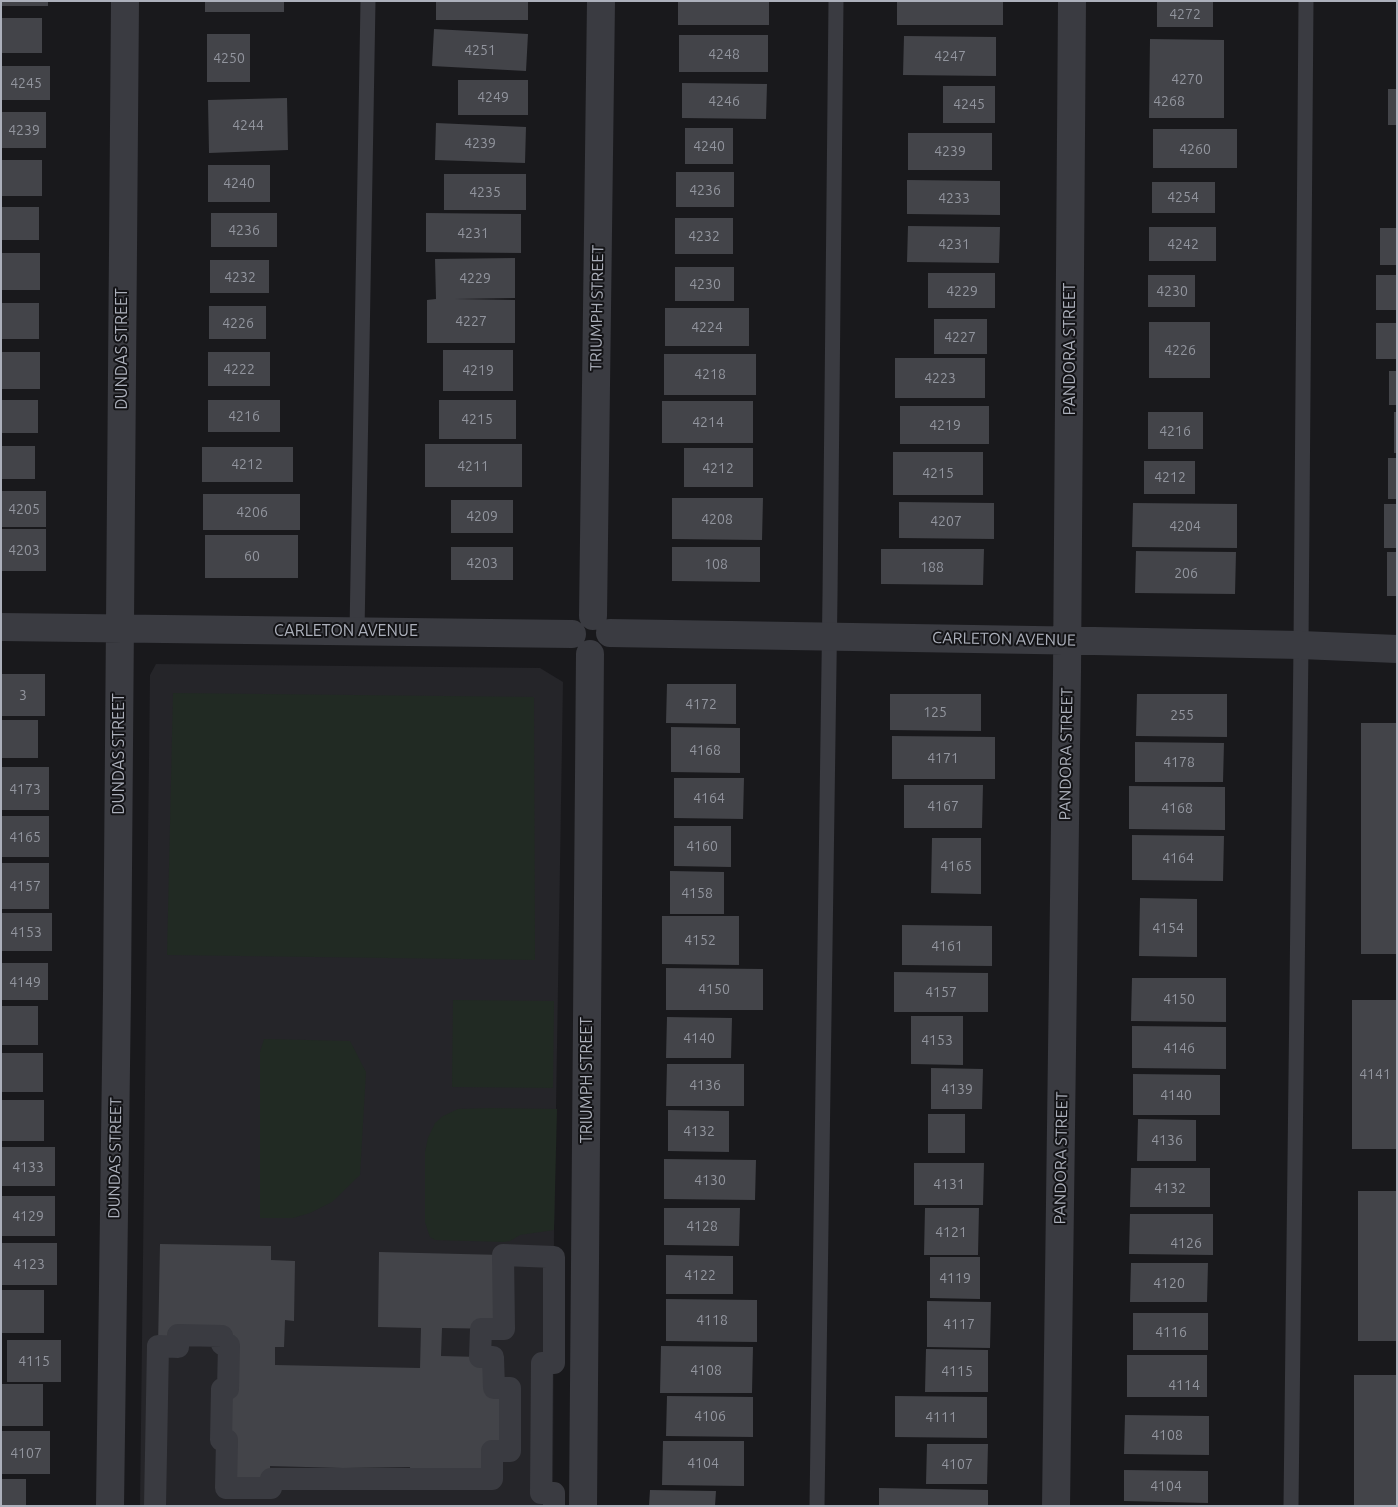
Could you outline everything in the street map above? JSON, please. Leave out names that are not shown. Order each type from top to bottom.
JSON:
[{"type":"street","name":"DUNDAS STREET","points":[[110,1506],[125,1]]},
{"type":"street","name":"TRIUMPH STREET","points":[[601,1],[602,624]]},
{"type":"street","name":"PANDORA STREET","points":[[1056,1506],[1067,641],[1072,1]]},
{"type":"street","points":[[586,616],[602,624],[609,643],[606,648],[597,654],[590,654],[578,648],[574,643],[572,634],[575,624],[586,616]]},
{"type":"street","name":"CARLETON AVENUE","points":[[602,624],[830,636],[1301,645],[1397,649]]},
{"type":"street","name":"CARLETON AVENUE","points":[[1,626],[572,634]]},
{"type":"street","name":"TRIUMPH STREET","points":[[583,1506],[590,654]]},
{"type":"street","points":[[154,1506],[158,1346],[178,1347],[178,1335],[222,1336],[222,1344],[229,1345],[228,1389],[222,1389],[222,1440],[227,1440],[226,1488],[271,1488],[271,1479],[492,1479],[492,1451],[510,1451],[510,1388],[494,1388],[493,1358],[480,1357],[481,1329],[504,1329],[503,1254],[554,1257],[554,1363],[542,1363],[541,1493],[554,1493],[554,1506]]},
{"type":"lane","points":[[357,632],[368,1]]},
{"type":"lane","points":[[817,1506],[830,636],[836,1]]},
{"type":"lane","points":[[1291,1506],[1306,1]]},
{"type":"shaded area","points":[[156,664],[540,668],[563,682],[554,1230],[553,1506],[140,1506],[150,675]]},
{"type":"shaded area","points":[[173,693],[534,697],[535,960],[167,955]]},
{"type":"shaded area","points":[[453,1000],[554,1001],[553,1088],[452,1087]]},
{"type":"shaded area","points":[[264,1039],[350,1041],[366,1072],[360,1175],[332,1202],[310,1213],[293,1218],[260,1218],[260,1052]]},
{"type":"shaded area","points":[[458,1109],[557,1109],[554,1230],[520,1235],[504,1242],[435,1240],[430,1237],[425,1222],[425,1152],[428,1138],[435,1123],[443,1116]]},
{"type":"building","points":[[1,1],[48,1],[48,6],[1,6]]},
{"type":"building","points":[[205,1],[284,1],[284,12],[205,12]]},
{"type":"building","points":[[436,1],[528,1],[528,20],[436,20]]},
{"type":"building","points":[[678,1],[769,1],[769,25],[678,25]]},
{"type":"building","points":[[897,1],[1003,1],[1003,25],[897,25]]},
{"type":"building","points":[[1157,1],[1213,1],[1213,27],[1157,27]]},
{"type":"building","points":[[1,18],[42,18],[42,53],[1,53]]},
{"type":"building","points":[[434,29],[528,34],[526,71],[432,66]]},
{"type":"building","points":[[207,34],[250,34],[250,82],[207,82]]},
{"type":"building","points":[[679,35],[768,35],[768,72],[679,72]]},
{"type":"building","points":[[904,36],[996,37],[996,76],[903,75]]},
{"type":"building","points":[[1150,39],[1224,40],[1224,118],[1149,118]]},
{"type":"building","points":[[1,66],[50,66],[50,100],[1,100]]},
{"type":"building","points":[[458,80],[528,80],[528,115],[458,115]]},
{"type":"building","points":[[682,83],[767,84],[766,119],[682,118]]},
{"type":"building","points":[[943,86],[995,86],[995,123],[943,123]]},
{"type":"building","points":[[1388,89],[1397,89],[1397,125],[1388,125]]},
{"type":"building","points":[[287,98],[288,150],[209,153],[208,100]]},
{"type":"building","points":[[1,112],[46,112],[46,148],[1,148]]},
{"type":"building","points":[[436,123],[526,127],[525,163],[435,160]]},
{"type":"building","points":[[685,128],[733,128],[733,164],[685,164]]},
{"type":"building","points":[[1153,129],[1237,129],[1237,168],[1153,168]]},
{"type":"building","points":[[908,133],[992,133],[992,170],[908,170]]},
{"type":"building","points":[[1,160],[42,160],[42,196],[1,196]]},
{"type":"building","points":[[208,165],[270,165],[270,202],[208,202]]},
{"type":"building","points":[[676,172],[734,172],[734,207],[676,207]]},
{"type":"building","points":[[444,174],[526,174],[526,210],[444,210]]},
{"type":"building","points":[[907,180],[1000,181],[1000,215],[907,214]]},
{"type":"building","points":[[1152,182],[1215,182],[1215,213],[1152,213]]},
{"type":"building","points":[[1,207],[39,207],[39,240],[1,240]]},
{"type":"building","points":[[211,213],[277,213],[277,247],[211,247]]},
{"type":"building","points":[[426,213],[521,214],[521,253],[426,252]]},
{"type":"building","points":[[675,218],[733,218],[733,254],[675,254]]},
{"type":"building","points":[[908,226],[1000,227],[999,263],[907,262]]},
{"type":"building","points":[[1149,227],[1216,227],[1216,261],[1149,261]]},
{"type":"building","points":[[1380,228],[1397,228],[1397,265],[1380,265]]},
{"type":"building","points":[[1,253],[40,253],[40,290],[1,290]]},
{"type":"building","points":[[515,258],[515,298],[455,299],[515,300],[515,343],[427,343],[427,300],[436,299],[435,259]]},
{"type":"building","points":[[210,260],[269,260],[269,293],[210,293]]},
{"type":"building","points":[[675,267],[734,267],[734,301],[675,301]]},
{"type":"building","points":[[928,273],[995,273],[995,308],[928,308]]},
{"type":"building","points":[[1148,275],[1195,275],[1195,307],[1148,307]]},
{"type":"building","points":[[1376,275],[1397,275],[1397,310],[1376,310]]},
{"type":"building","points":[[1,303],[39,303],[39,339],[1,339]]},
{"type":"building","points":[[209,306],[266,306],[266,339],[209,339]]},
{"type":"building","points":[[665,308],[749,308],[749,346],[665,346]]},
{"type":"building","points":[[934,319],[987,319],[987,354],[934,354]]},
{"type":"building","points":[[1149,322],[1210,322],[1210,378],[1149,378]]},
{"type":"building","points":[[1376,323],[1397,323],[1397,359],[1376,359]]},
{"type":"building","points":[[443,350],[513,350],[513,391],[443,391]]},
{"type":"building","points":[[1,352],[40,352],[40,389],[1,389]]},
{"type":"building","points":[[208,352],[270,352],[270,386],[208,386]]},
{"type":"building","points":[[664,354],[756,354],[756,395],[664,395]]},
{"type":"building","points":[[895,358],[985,358],[985,398],[895,398]]},
{"type":"building","points":[[1389,371],[1397,371],[1397,405],[1389,405]]},
{"type":"building","points":[[1,400],[38,400],[38,433],[1,433]]},
{"type":"building","points":[[208,400],[280,400],[280,432],[208,432]]},
{"type":"building","points":[[439,400],[516,400],[516,439],[439,439]]},
{"type":"building","points":[[662,401],[753,401],[753,443],[662,443]]},
{"type":"building","points":[[900,406],[989,406],[989,444],[900,444]]},
{"type":"building","points":[[1148,412],[1203,412],[1203,449],[1148,449]]},
{"type":"building","points":[[1394,412],[1397,412],[1397,453],[1394,453]]},
{"type":"building","points":[[425,444],[522,444],[522,487],[425,487]]},
{"type":"building","points":[[1,446],[35,446],[35,479],[1,479]]},
{"type":"building","points":[[202,447],[293,447],[293,482],[202,482]]},
{"type":"building","points":[[684,448],[753,448],[753,487],[684,487]]},
{"type":"building","points":[[893,452],[983,452],[983,495],[893,495]]},
{"type":"building","points":[[1388,458],[1397,458],[1397,499],[1388,499]]},
{"type":"building","points":[[1144,461],[1195,461],[1195,494],[1144,494]]},
{"type":"building","points":[[1,491],[46,491],[46,527],[1,527]]},
{"type":"building","points":[[203,494],[300,494],[300,530],[203,530]]},
{"type":"building","points":[[672,498],[763,498],[762,540],[672,539]]},
{"type":"building","points":[[451,500],[513,500],[513,533],[451,533]]},
{"type":"building","points":[[899,502],[994,503],[994,539],[899,538]]},
{"type":"building","points":[[1133,503],[1237,504],[1237,548],[1132,547]]},
{"type":"building","points":[[1384,504],[1397,504],[1397,548],[1384,548]]},
{"type":"building","points":[[1,529],[46,529],[46,571],[1,571]]},
{"type":"building","points":[[205,535],[298,535],[298,578],[205,578]]},
{"type":"building","points":[[451,547],[513,547],[513,580],[451,580]]},
{"type":"building","points":[[672,547],[760,547],[760,582],[672,581]]},
{"type":"building","points":[[881,549],[984,549],[983,585],[881,584]]},
{"type":"building","points":[[1136,551],[1236,552],[1235,594],[1135,593]]},
{"type":"building","points":[[1387,552],[1397,552],[1397,596],[1387,596]]},
{"type":"building","points":[[1,674],[45,674],[45,716],[1,716]]},
{"type":"building","points":[[667,684],[736,684],[736,724],[666,723]]},
{"type":"building","points":[[890,694],[981,694],[981,731],[890,730]]},
{"type":"building","points":[[1137,694],[1227,694],[1227,737],[1136,736]]},
{"type":"building","points":[[1,720],[38,720],[38,758],[1,758]]},
{"type":"building","points":[[1361,723],[1397,723],[1397,954],[1361,954]]},
{"type":"building","points":[[671,727],[740,728],[740,773],[671,772]]},
{"type":"building","points":[[892,736],[995,737],[995,779],[892,779]]},
{"type":"building","points":[[1135,742],[1224,743],[1223,782],[1135,782]]},
{"type":"building","points":[[1,767],[49,767],[49,810],[1,810]]},
{"type":"building","points":[[674,778],[744,778],[743,819],[674,818]]},
{"type":"building","points":[[904,785],[983,785],[982,828],[904,828]]},
{"type":"building","points":[[1129,786],[1225,787],[1225,830],[1129,829]]},
{"type":"building","points":[[1,816],[49,816],[49,857],[1,857]]},
{"type":"building","points":[[674,826],[731,826],[731,867],[674,866]]},
{"type":"building","points":[[1132,835],[1224,836],[1223,881],[1132,880]]},
{"type":"building","points":[[932,838],[981,838],[981,894],[931,893]]},
{"type":"building","points":[[1,863],[49,863],[49,909],[1,909]]},
{"type":"building","points":[[670,871],[724,872],[724,914],[670,914]]},
{"type":"building","points":[[1140,898],[1197,899],[1197,957],[1139,956]]},
{"type":"building","points":[[1,913],[52,913],[52,951],[1,951]]},
{"type":"building","points":[[662,916],[739,916],[739,965],[662,964]]},
{"type":"building","points":[[902,925],[992,926],[992,966],[902,965]]},
{"type":"building","points":[[1,963],[48,963],[48,1000],[1,1000]]},
{"type":"building","points":[[666,968],[763,969],[763,1010],[666,1010]]},
{"type":"building","points":[[894,972],[988,973],[988,1012],[894,1012]]},
{"type":"building","points":[[1132,978],[1226,978],[1226,1022],[1131,1021]]},
{"type":"building","points":[[1352,1000],[1397,1000],[1397,1149],[1352,1149]]},
{"type":"building","points":[[1,1006],[38,1006],[38,1045],[1,1045]]},
{"type":"building","points":[[911,1016],[963,1016],[963,1065],[911,1064]]},
{"type":"building","points":[[667,1017],[732,1018],[731,1058],[666,1058]]},
{"type":"building","points":[[1132,1026],[1226,1027],[1226,1069],[1132,1068]]},
{"type":"building","points":[[1,1053],[43,1053],[43,1092],[1,1092]]},
{"type":"building","points":[[667,1064],[744,1064],[744,1106],[666,1106]]},
{"type":"building","points":[[931,1068],[983,1069],[982,1109],[931,1109]]},
{"type":"building","points":[[1133,1074],[1220,1075],[1220,1115],[1133,1115]]},
{"type":"building","points":[[1,1100],[44,1100],[44,1141],[1,1141]]},
{"type":"building","points":[[668,1110],[729,1111],[729,1152],[668,1151]]},
{"type":"building","points":[[928,1114],[965,1114],[965,1153],[928,1153]]},
{"type":"building","points":[[1138,1119],[1196,1120],[1196,1161],[1137,1161]]},
{"type":"building","points":[[1,1147],[55,1147],[55,1186],[1,1186]]},
{"type":"building","points":[[664,1159],[756,1160],[755,1200],[664,1199]]},
{"type":"building","points":[[914,1163],[984,1163],[983,1205],[914,1205]]},
{"type":"building","points":[[1131,1168],[1210,1168],[1210,1207],[1130,1207]]},
{"type":"building","points":[[1358,1191],[1397,1191],[1397,1341],[1358,1341]]},
{"type":"building","points":[[1,1196],[55,1196],[55,1236],[1,1236]]},
{"type":"building","points":[[664,1208],[740,1208],[739,1246],[664,1245]]},
{"type":"building","points":[[925,1208],[979,1208],[978,1255],[924,1255]]},
{"type":"building","points":[[1130,1214],[1213,1214],[1213,1255],[1129,1254]]},
{"type":"building","points":[[1,1243],[57,1243],[57,1285],[1,1285]]},
{"type":"building","points":[[160,1244],[271,1246],[271,1260],[295,1261],[294,1321],[285,1320],[284,1347],[275,1347],[275,1365],[420,1368],[421,1328],[378,1327],[379,1252],[503,1255],[504,1329],[442,1328],[441,1356],[480,1357],[510,1388],[492,1479],[411,1479],[410,1467],[270,1466],[271,1488],[226,1488],[229,1345],[158,1346]]},
{"type":"building","points":[[666,1255],[733,1256],[733,1294],[666,1294]]},
{"type":"building","points":[[930,1257],[980,1257],[980,1299],[930,1298]]},
{"type":"building","points":[[1131,1263],[1208,1263],[1207,1302],[1130,1302]]},
{"type":"building","points":[[1,1290],[44,1290],[44,1333],[1,1333]]},
{"type":"building","points":[[666,1299],[757,1300],[757,1342],[666,1341]]},
{"type":"building","points":[[927,1301],[991,1302],[990,1348],[927,1347]]},
{"type":"building","points":[[1133,1313],[1208,1313],[1208,1350],[1133,1350]]},
{"type":"building","points":[[7,1340],[61,1340],[61,1382],[7,1382]]},
{"type":"building","points":[[661,1346],[753,1347],[752,1393],[660,1393]]},
{"type":"building","points":[[926,1349],[988,1350],[988,1392],[925,1392]]},
{"type":"building","points":[[1127,1355],[1207,1355],[1207,1397],[1127,1397]]},
{"type":"building","points":[[1354,1375],[1397,1375],[1397,1506],[1354,1506]]},
{"type":"building","points":[[1,1384],[43,1384],[43,1426],[1,1426]]},
{"type":"building","points":[[667,1396],[753,1397],[753,1437],[666,1436]]},
{"type":"building","points":[[895,1396],[987,1397],[987,1438],[895,1437]]},
{"type":"building","points":[[1125,1415],[1209,1416],[1209,1455],[1124,1454]]},
{"type":"building","points":[[1,1431],[50,1431],[50,1474],[1,1474]]},
{"type":"building","points":[[663,1441],[744,1441],[744,1486],[662,1485]]},
{"type":"building","points":[[927,1444],[988,1444],[987,1484],[926,1484]]},
{"type":"building","points":[[1124,1470],[1208,1471],[1208,1503],[1124,1501]]},
{"type":"building","points":[[1,1479],[26,1479],[26,1506],[1,1506]]},
{"type":"building","points":[[879,1488],[988,1490],[988,1506],[879,1506]]},
{"type":"building","points":[[650,1490],[716,1491],[715,1506],[649,1506]]}]
